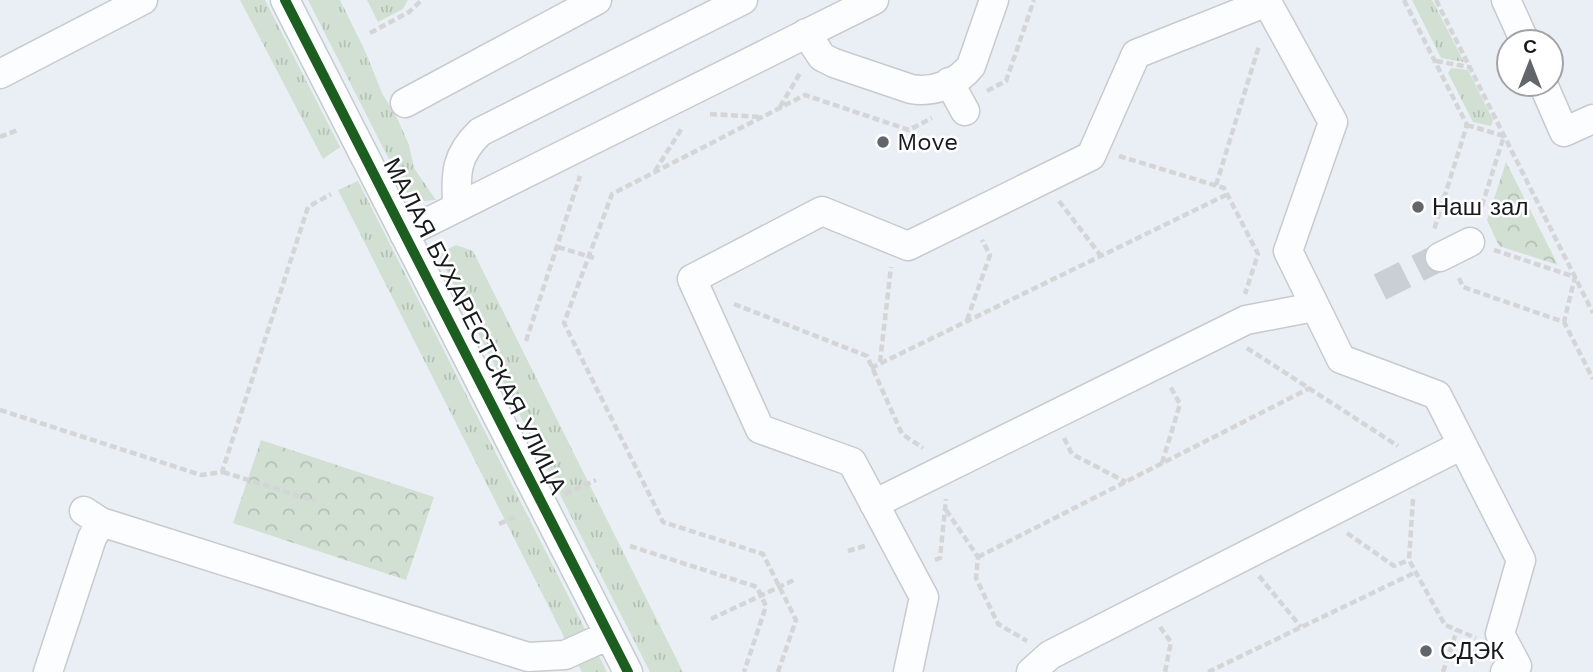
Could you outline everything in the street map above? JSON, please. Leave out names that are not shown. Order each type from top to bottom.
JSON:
[{"type":"street","points":[[0,74],[143,0]]},
{"type":"street","name":"МАЛАЯ БУХАРЕСТСКАЯ УЛИЦА","points":[[285,0],[628,672]]},
{"type":"street","points":[[405,103],[597,0]]},
{"type":"street","points":[[457,206],[458,161],[466,146],[480,132],[743,0]]},
{"type":"street","points":[[404,234],[874,0]]},
{"type":"street","points":[[806,33],[822,57],[834,63],[923,91],[935,89],[958,99],[964,74],[971,66],[994,0]]},
{"type":"street","points":[[1506,0],[1519,28]]},
{"type":"street","points":[[908,672],[923,597],[852,462],[760,429],[692,279],[822,211],[908,246],[1091,156],[1136,54],[1268,3],[1333,122],[1288,251],[1341,359],[1437,395],[1521,560],[1500,634],[1514,670]]},
{"type":"street","points":[[1549,98],[1564,132],[1593,119]]},
{"type":"street","points":[[874,504],[1246,320],[1314,307]]},
{"type":"street","points":[[1040,664],[1145,607],[1462,445]]},
{"type":"street","points":[[48,672],[92,538],[93,517],[528,657],[565,655],[609,635]]},
{"type":"path","points":[[370,33],[410,12],[422,0]]},
{"type":"path","points":[[958,99],[1006,81],[1034,0]]},
{"type":"path","points":[[1404,0],[1467,125],[1434,229],[1452,251],[1463,287],[1564,322]]},
{"type":"path","points":[[1436,0],[1593,313]]},
{"type":"path","points":[[1216,185],[1268,3]]},
{"type":"path","points":[[1435,61],[1469,67]]},
{"type":"path","points":[[779,108],[802,71],[794,70]]},
{"type":"path","points":[[778,672],[796,620],[763,554],[663,522],[564,323],[612,194],[806,95],[909,130],[937,116],[925,111]]},
{"type":"path","points":[[706,113],[762,117]]},
{"type":"path","points":[[655,172],[685,124]]},
{"type":"path","points":[[1467,125],[1504,136]]},
{"type":"path","points":[[0,137],[18,130]]},
{"type":"path","points":[[1452,251],[1504,136]]},
{"type":"path","points":[[1094,149],[1224,188],[1258,254],[1235,325]]},
{"type":"path","points":[[526,341],[584,164]]},
{"type":"path","points":[[1043,180],[1101,256]]},
{"type":"path","points":[[222,472],[308,207],[331,194]]},
{"type":"path","points":[[871,368],[1228,194]]},
{"type":"path","points":[[967,321],[990,255],[969,216]]},
{"type":"path","points":[[880,363],[894,240]]},
{"type":"path","points":[[558,246],[594,258]]},
{"type":"path","points":[[1452,251],[1575,277]]},
{"type":"path","points":[[1575,277],[1564,322],[1593,379]]},
{"type":"path","points":[[732,303],[867,356],[902,434],[949,467],[940,558],[910,572]]},
{"type":"path","points":[[1158,363],[1180,404],[1162,464]]},
{"type":"path","points":[[978,557],[1310,388]]},
{"type":"path","points":[[0,410],[201,475],[222,472],[315,501]]},
{"type":"path","points":[[1052,416],[1072,454],[1126,482]]},
{"type":"path","points":[[561,496],[596,480]]},
{"type":"path","points":[[945,509],[978,557],[976,578],[998,624],[1040,664]]},
{"type":"path","points":[[499,524],[526,512]]},
{"type":"path","points":[[1323,516],[1394,566],[1409,560]]},
{"type":"path","points":[[630,546],[757,587],[766,606],[744,672]]},
{"type":"path","points":[[1243,557],[1301,627]]},
{"type":"path","points":[[1208,672],[1416,572]]},
{"type":"path","points":[[710,619],[796,579]]},
{"type":"path","points":[[1145,607],[1171,642],[1164,672]]},
{"type":"path","points":[[1443,672],[1457,631]]},
{"type":"green space","points":[[240,0],[265,0],[340,147],[323,159]]},
{"type":"green space","points":[[308,0],[340,0],[382,93],[398,120],[409,145],[414,168],[436,200],[424,201],[405,191]]},
{"type":"green space","points":[[367,0],[408,0],[403,9],[378,22]]},
{"type":"green space","points":[[1412,0],[1432,0],[1464,62],[1441,58]]},
{"type":"green space","points":[[1451,68],[1468,70],[1493,120],[1491,126],[1473,122],[1448,73]]},
{"type":"green space","points":[[1506,162],[1558,265],[1499,246],[1487,220]]},
{"type":"green space","points":[[358,181],[585,629],[565,639],[338,190]]},
{"type":"green space","points":[[456,245],[473,251],[683,672],[650,672],[438,254]]},
{"type":"green space","points":[[261,440],[434,497],[406,580],[233,523]]},
{"type":"green space","points":[[599,656],[607,672],[582,672],[576,661]]},
{"type":"tunnel","points":[[1380,287],[1440,257]]},
{"type":"cycle path","points":[[285,0],[628,672]]},
{"type":"place","name":"Move","points":[[883,142]]},
{"type":"place","name":"Наш зал","points":[[1418,207]]},
{"type":"place","name":"СДЭК","points":[[1426,651]]}]
